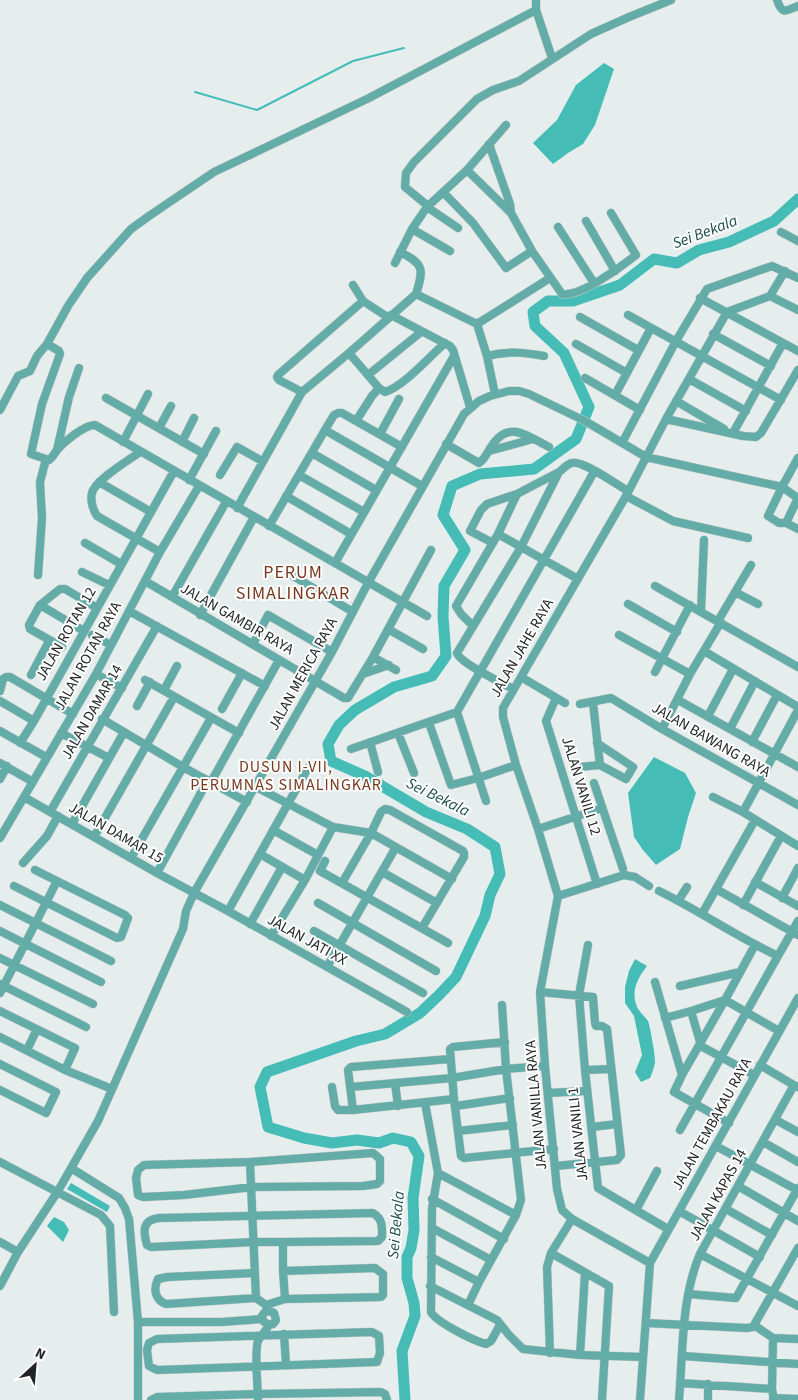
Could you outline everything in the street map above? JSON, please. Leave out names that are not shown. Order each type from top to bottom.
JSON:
[{"type":"street","points":[[536,0],[536,10],[552,58]]},
{"type":"street","points":[[458,228],[428,207],[405,187],[406,173],[414,162],[477,99],[493,90],[518,81],[592,34],[629,16],[671,0]]},
{"type":"street","points":[[777,0],[782,10],[798,6]]},
{"type":"street","points":[[0,410],[18,376],[30,371],[86,278],[131,230],[149,216],[214,172],[369,98],[536,10]]},
{"type":"street","points":[[395,262],[412,229],[428,207],[466,170],[506,125]]},
{"type":"street","points":[[489,144],[510,204],[511,213]]},
{"type":"street","points":[[466,170],[511,213],[532,251],[550,278],[562,294],[565,295],[594,283],[636,256],[611,213]]},
{"type":"street","points":[[443,192],[473,222],[506,268],[532,251]]},
{"type":"street","points":[[586,221],[615,271]]},
{"type":"street","points":[[558,227],[594,283]]},
{"type":"street","points":[[412,229],[450,251]]},
{"type":"street","points":[[781,232],[798,241]]},
{"type":"street","points":[[237,508],[302,392],[416,294],[422,275],[419,265],[416,260],[400,252]]},
{"type":"street","points":[[622,443],[676,341],[700,298],[709,287],[772,266],[798,278]]},
{"type":"street","points":[[726,312],[770,296],[785,271]]},
{"type":"street","points":[[477,324],[550,278]]},
{"type":"street","points":[[353,285],[363,301],[444,343],[453,350],[470,407]]},
{"type":"street","points":[[416,294],[477,324],[487,356],[495,394]]},
{"type":"street","points":[[770,296],[798,310]]},
{"type":"street","points":[[700,298],[798,351]]},
{"type":"street","points":[[302,392],[279,380],[278,374],[363,301]]},
{"type":"street","name":"JALAN JAHE RAYA","points":[[558,896],[516,764],[502,708],[627,494],[666,419],[726,312]]},
{"type":"street","points":[[628,315],[781,400]]},
{"type":"street","points":[[580,317],[638,350]]},
{"type":"street","points":[[615,395],[651,328]]},
{"type":"street","points":[[368,375],[422,332]]},
{"type":"street","points":[[713,334],[771,366]]},
{"type":"street","points":[[349,353],[379,388],[385,392],[391,390],[415,371],[444,343]]},
{"type":"street","points":[[731,433],[746,411],[784,343]]},
{"type":"street","points":[[47,344],[60,351],[60,354],[42,404],[31,454],[46,459],[52,458],[57,450],[83,428],[89,425],[101,428],[226,502],[427,616]]},
{"type":"street","points":[[576,344],[627,373]]},
{"type":"street","points":[[487,356],[504,352],[544,356]]},
{"type":"street","points":[[334,563],[454,356]]},
{"type":"street","points":[[57,450],[69,397],[79,368]]},
{"type":"street","points":[[666,419],[752,437],[759,436],[798,370]]},
{"type":"street","points":[[586,378],[640,410]]},
{"type":"street","points":[[689,379],[746,411]]},
{"type":"street","points":[[356,422],[379,388]]},
{"type":"street","name":"JALAN MERICA RAYA","points":[[0,1286],[18,1252],[58,1190],[98,1121],[183,929],[186,911],[194,893],[332,652],[422,486],[470,407],[495,394],[519,391],[582,419],[646,457],[782,487]]},
{"type":"street","points":[[123,442],[148,394]]},
{"type":"street","points":[[106,398],[204,454]]},
{"type":"street","points":[[380,434],[399,399]]},
{"type":"street","points":[[676,401],[731,433]]},
{"type":"street","points":[[159,428],[171,406]]},
{"type":"street","points":[[269,526],[334,415],[338,413],[402,446]]},
{"type":"street","points":[[182,442],[194,418]]},
{"type":"street","points":[[325,430],[422,486]]},
{"type":"street","points":[[189,480],[216,431]]},
{"type":"street","points":[[446,444],[479,462],[484,460],[501,434],[509,431],[520,432],[549,447]]},
{"type":"street","points":[[489,451],[533,439]]},
{"type":"street","points":[[220,476],[236,448],[262,461]]},
{"type":"street","points":[[140,452],[98,482],[92,492],[94,511],[98,516],[160,552]]},
{"type":"street","points":[[312,453],[376,490]]},
{"type":"street","points":[[798,458],[768,516],[779,523],[786,523],[798,529]]},
{"type":"street","points":[[38,575],[42,518],[40,482],[46,459]]},
{"type":"street","points":[[493,543],[471,532],[472,526],[481,510],[487,504],[517,494],[559,472],[570,463],[585,466],[673,521],[748,538]]},
{"type":"street","name":"JALAN ROTAN 12","points":[[20,743],[174,472]]},
{"type":"street","points":[[513,690],[480,672],[457,655],[521,546],[559,472]]},
{"type":"street","points":[[351,749],[456,712],[594,472]]},
{"type":"street","points":[[299,475],[364,512]]},
{"type":"street","points":[[98,482],[151,512]]},
{"type":"street","name":"JALAN ROTAN RAYA","points":[[0,838],[96,674],[160,552],[199,486]]},
{"type":"street","points":[[782,487],[797,499],[786,523]]},
{"type":"street","points":[[473,626],[456,606],[498,534],[517,494]]},
{"type":"street","points":[[286,496],[351,534]]},
{"type":"street","points":[[172,597],[226,502]]},
{"type":"street","points":[[200,614],[254,518]]},
{"type":"street","points":[[498,534],[578,579]]},
{"type":"street","points":[[701,611],[704,540]]},
{"type":"street","points":[[85,543],[121,564]]},
{"type":"street","points":[[363,674],[431,550]]},
{"type":"street","points":[[662,729],[690,674],[751,565]]},
{"type":"street","points":[[82,572],[110,585]]},
{"type":"street","points":[[290,574],[353,612]]},
{"type":"street","name":"JALAN GAMBIR RAYA","points":[[145,581],[344,698],[350,696],[363,674]]},
{"type":"street","points":[[655,586],[798,667]]},
{"type":"street","points":[[62,647],[33,632],[29,625],[40,605],[60,588],[97,608]]},
{"type":"street","points":[[735,592],[758,604]]},
{"type":"street","points":[[628,604],[676,632]]},
{"type":"street","points":[[40,605],[84,631]]},
{"type":"street","points":[[655,672],[690,605]]},
{"type":"street","points":[[129,610],[266,686]]},
{"type":"street","points":[[253,644],[268,615],[332,652]]},
{"type":"street","name":"JALAN DAMAR 14","points":[[50,812],[157,626]]},
{"type":"street","points":[[388,629],[423,650]]},
{"type":"street","points":[[619,634],[690,674]]},
{"type":"street","points":[[92,635],[112,645]]},
{"type":"street","points":[[31,675],[49,641]]},
{"type":"street","points":[[704,652],[798,708],[757,782],[743,812]]},
{"type":"street","points":[[373,657],[396,670]]},
{"type":"street","points":[[157,873],[266,686],[279,660]]},
{"type":"street","points":[[164,690],[177,666]]},
{"type":"street","points":[[363,674],[388,666]]},
{"type":"street","points":[[708,716],[733,669]]},
{"type":"street","points":[[222,709],[242,673]]},
{"type":"street","points":[[96,674],[122,688]]},
{"type":"street","points":[[0,691],[3,679],[10,677],[73,714]]},
{"type":"street","points":[[521,677],[565,703]]},
{"type":"street","points":[[136,706],[147,681],[239,733]]},
{"type":"street","points":[[730,729],[754,681]]},
{"type":"street","points":[[752,742],[777,695]]},
{"type":"street","points":[[94,836],[174,697]]},
{"type":"street","name":"JALAN VANILI 12","points":[[556,698],[546,721],[598,884]]},
{"type":"street","name":"JALAN BAWANG RAYA","points":[[593,703],[611,698],[662,729],[798,805]]},
{"type":"street","points":[[678,700],[798,766]]},
{"type":"street","points":[[0,701],[34,721]]},
{"type":"street","points":[[580,704],[593,703],[600,765]]},
{"type":"street","points":[[456,712],[486,801]]},
{"type":"street","points":[[131,858],[211,718]]},
{"type":"street","points":[[102,720],[247,802]]},
{"type":"street","points":[[429,723],[451,785],[478,778],[516,764]]},
{"type":"street","points":[[0,731],[46,757]]},
{"type":"street","points":[[72,824],[124,732]]},
{"type":"street","points":[[398,732],[414,774]]},
{"type":"street","points":[[62,733],[109,758]]},
{"type":"street","points":[[370,742],[378,772]]},
{"type":"street","points":[[579,767],[600,765],[626,779],[633,767],[597,743]]},
{"type":"street","points":[[0,779],[3,765],[33,782]]},
{"type":"street","points":[[228,911],[308,768]]},
{"type":"street","points":[[594,783],[623,869]]},
{"type":"street","points":[[256,787],[333,827],[371,833],[452,879]]},
{"type":"street","name":"JALAN DAMAR 15","points":[[24,797],[194,893]]},
{"type":"street","points":[[713,797],[743,812],[798,846]]},
{"type":"street","points":[[538,829],[602,808]]},
{"type":"street","points":[[342,884],[381,812],[385,809],[398,814],[464,853],[464,858],[422,928]]},
{"type":"street","points":[[23,863],[47,836],[58,816]]},
{"type":"street","points":[[702,914],[755,820]]},
{"type":"street","points":[[272,936],[333,827]]},
{"type":"street","points":[[273,830],[318,855]]},
{"type":"street","points":[[743,905],[781,836]]},
{"type":"street","points":[[327,967],[396,847]]},
{"type":"street","points":[[260,854],[305,880]]},
{"type":"street","points":[[325,861],[320,871],[448,943]]},
{"type":"street","points":[[250,924],[282,867]]},
{"type":"street","points":[[782,898],[798,868]]},
{"type":"street","points":[[14,886],[117,938],[121,937],[128,922],[126,915],[35,870]]},
{"type":"street","points":[[382,872],[437,904]]},
{"type":"street","points":[[558,896],[626,874],[635,877],[649,886]]},
{"type":"street","points":[[57,881],[1,988],[86,1027]]},
{"type":"street","points":[[755,882],[798,906]]},
{"type":"street","points":[[678,901],[687,887]]},
{"type":"street","points":[[716,889],[795,933]]},
{"type":"street","points":[[659,891],[778,956]]},
{"type":"street","name":"JALAN JATI XX","points":[[194,893],[406,1012]]},
{"type":"street","name":"JALAN VANILLA RAYA","points":[[558,896],[540,992],[557,1189],[562,1210],[572,1219],[650,1263]]},
{"type":"street","points":[[318,903],[436,971]]},
{"type":"street","points":[[0,905],[111,961]]},
{"type":"street","points":[[680,1130],[778,956],[795,933],[798,921]]},
{"type":"street","points":[[0,931],[101,982]]},
{"type":"street","points":[[314,931],[423,993]]},
{"type":"street","name":"JALAN VANILI 1","points":[[588,945],[579,995],[598,1188],[668,1229]]},
{"type":"street","points":[[729,1123],[694,1105],[674,1092],[755,945]]},
{"type":"street","points":[[0,958],[93,1004]]},
{"type":"street","points":[[680,986],[740,972]]},
{"type":"street","points":[[654,982],[682,1075]]},
{"type":"street","points":[[540,992],[593,997],[595,1024],[596,1026],[608,1029],[617,1124],[620,1158],[617,1160],[556,1166]]},
{"type":"street","name":"JALAN TEMBAKAU RAYA","points":[[650,1263],[798,998]]},
{"type":"street","points":[[665,1018],[725,1000],[779,1031]]},
{"type":"street","points":[[468,1305],[504,1239],[521,1200],[506,1069],[502,1005]]},
{"type":"street","points":[[0,1011],[75,1048],[65,1070]]},
{"type":"street","points":[[691,1011],[700,1044],[754,1075]]},
{"type":"street","points":[[27,1050],[37,1029]]},
{"type":"street","points":[[0,1037],[65,1070],[112,1089]]},
{"type":"street","points":[[505,1042],[452,1047],[450,1052],[461,1153],[464,1158],[554,1149]]},
{"type":"street","points":[[353,1110],[348,1070],[350,1067],[450,1059]]},
{"type":"street","points":[[0,1064],[56,1092],[46,1113],[0,1090]]},
{"type":"street","points":[[760,1065],[796,1086]]},
{"type":"street","points":[[351,1088],[545,1066]]},
{"type":"street","points":[[585,1070],[611,1069]]},
{"type":"street","points":[[395,1083],[398,1106]]},
{"type":"street","points":[[332,1086],[336,1109],[353,1110],[510,1098]]},
{"type":"street","name":"JALAN KAPAS 14","points":[[679,1400],[688,1294],[693,1271],[700,1254],[750,1164],[796,1086]]},
{"type":"street","points":[[548,1093],[587,1091]]},
{"type":"street","points":[[425,1103],[438,1173],[432,1199],[430,1286],[430,1308],[432,1314],[446,1324],[486,1344],[491,1341],[500,1325]]},
{"type":"street","points":[[776,1120],[798,1132]]},
{"type":"street","points":[[592,1127],[617,1124]]},
{"type":"street","points":[[458,1131],[513,1125]]},
{"type":"street","points":[[763,1142],[798,1162]]},
{"type":"street","points":[[688,1294],[736,1298],[797,1189],[716,1146]]},
{"type":"street","points":[[373,1153],[380,1159],[381,1177],[377,1184],[363,1186],[252,1187],[184,1195],[143,1197],[138,1195],[136,1178],[138,1170],[144,1166],[250,1162],[373,1153]]},
{"type":"street","points":[[0,1162],[58,1190],[102,1215],[110,1226],[114,1312]]},
{"type":"street","points":[[250,1162],[256,1298],[274,1313],[276,1317],[274,1324],[269,1325],[256,1347],[258,1397]]},
{"type":"street","points":[[71,1168],[119,1198],[126,1208],[129,1219],[138,1322],[138,1400]]},
{"type":"street","points":[[636,1210],[658,1171]]},
{"type":"street","points":[[438,1173],[516,1215]]},
{"type":"street","points":[[738,1186],[798,1221]]},
{"type":"street","points":[[432,1199],[504,1239]]},
{"type":"street","points":[[726,1209],[772,1235]]},
{"type":"street","points":[[679,1212],[760,1257]]},
{"type":"street","points":[[373,1213],[381,1221],[382,1237],[378,1241],[254,1242],[151,1248],[147,1245],[145,1228],[150,1219],[253,1216],[373,1213]]},
{"type":"street","points":[[550,1353],[546,1267],[551,1253],[572,1219]]},
{"type":"street","points":[[432,1228],[491,1260]]},
{"type":"street","points":[[0,1242],[18,1252]]},
{"type":"street","points":[[283,1242],[285,1299]]},
{"type":"street","points":[[646,1323],[747,1328],[754,1325],[798,1248]]},
{"type":"street","points":[[551,1253],[609,1286],[602,1400]]},
{"type":"street","points":[[700,1254],[798,1306]]},
{"type":"street","points":[[431,1256],[479,1282]]},
{"type":"street","points":[[640,1400],[650,1263]]},
{"type":"street","points":[[262,1319],[267,1308],[285,1299],[381,1297],[383,1295],[383,1274],[375,1268],[284,1271]]},
{"type":"street","points":[[255,1273],[158,1279],[156,1297],[160,1302],[166,1304],[256,1298]]},
{"type":"street","points":[[580,1355],[585,1273]]},
{"type":"street","points":[[430,1286],[497,1320],[524,1349],[550,1353],[643,1357]]},
{"type":"street","points":[[138,1322],[221,1322],[262,1319]]},
{"type":"street","points":[[262,1319],[264,1323],[269,1325]]},
{"type":"street","points":[[754,1325],[773,1338],[798,1339]]},
{"type":"street","points":[[372,1332],[379,1336],[380,1353],[377,1362],[157,1370],[149,1366],[147,1350],[149,1343],[157,1339],[262,1335],[372,1332]]},
{"type":"street","points":[[284,1334],[286,1365]]},
{"type":"street","points":[[773,1338],[772,1389],[774,1399],[798,1399]]},
{"type":"street","points":[[683,1356],[798,1364]]},
{"type":"street","points":[[680,1383],[772,1389]]},
{"type":"street","points":[[708,1384],[708,1400]]},
{"type":"street","points":[[150,1400],[157,1398],[258,1397],[381,1392],[385,1394],[387,1400]]},
{"type":"water","points":[[604,63],[614,69],[595,125],[583,144],[553,164],[533,143],[557,120],[576,85]]},
{"type":"water","points":[[654,757],[685,773],[696,793],[680,849],[656,865],[634,837],[628,793]]},
{"type":"water","points":[[635,959],[647,966],[636,986],[635,997],[638,1009],[649,1024],[655,1060],[650,1078],[641,1082],[635,1072],[642,1055],[634,1016],[625,1003],[625,987],[629,971]]},
{"type":"water","points":[[71,1183],[110,1206],[107,1212],[67,1189]]},
{"type":"water","points":[[54,1217],[64,1222],[69,1230],[63,1242],[47,1226]]},
{"type":"waterway","points":[[195,92],[257,110],[353,61],[404,48]]},
{"type":"waterway","name":"Sei Bekala","points":[[405,1400],[402,1351],[415,1316],[414,1303],[407,1278],[407,1257],[411,1248],[414,1230],[413,1198],[419,1156],[411,1142],[393,1138],[379,1143],[357,1140],[332,1143],[304,1138],[268,1127],[260,1087],[267,1072],[356,1041],[385,1034],[420,1013],[456,977],[485,916],[490,895],[500,874],[495,847],[467,829],[426,812],[365,776],[331,761],[328,744],[339,725],[355,710],[394,687],[432,676],[446,656],[443,617],[444,586],[465,550],[443,515],[452,486],[480,474],[534,469],[576,439],[589,407],[564,353],[535,326],[533,312],[548,301],[573,301],[620,285],[654,259],[677,263],[699,250],[729,242],[774,221],[798,199]]},
{"type":"district","name":"PERUM SIMALINGKAR","points":[[293,582]]},
{"type":"district","name":"DUSUN I-VII, PERUMNAS SIMALINGKAR","points":[[286,776]]}]
